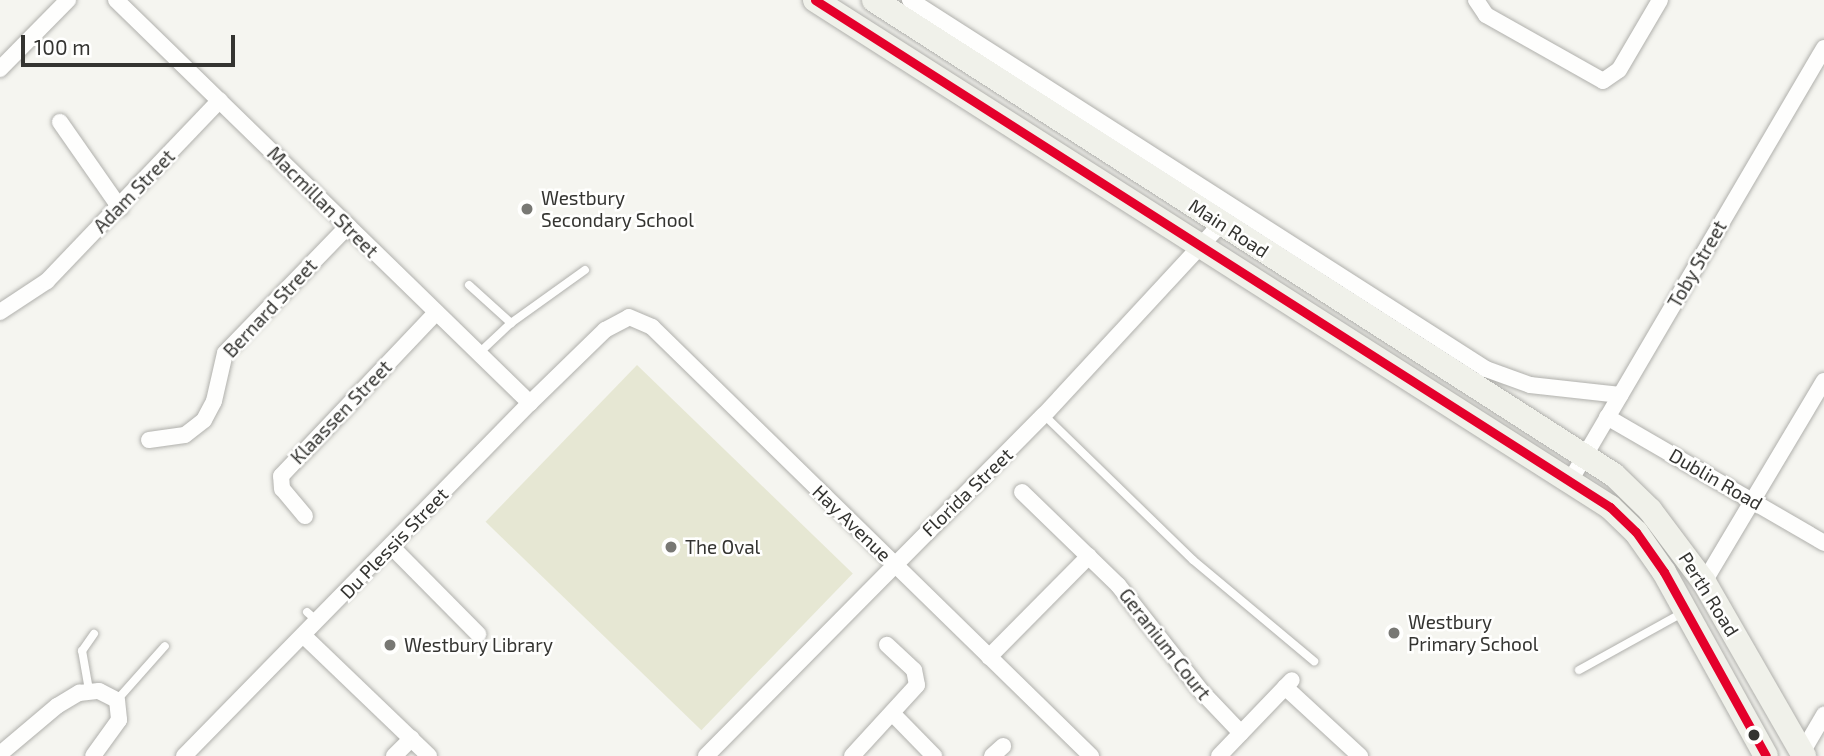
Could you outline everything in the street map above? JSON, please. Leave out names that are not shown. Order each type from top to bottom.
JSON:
[{"type":"main road","name":"Main Road","points":[[815,0],[1570,481]]},
{"type":"main road","name":"Main Road","points":[[874,0],[1585,455]]},
{"type":"main road","name":"Perth Road","points":[[1585,455],[1650,510],[1704,582],[1802,755]]},
{"type":"main road","name":"Perth Road","points":[[1570,481],[1610,507],[1636,532],[1686,611],[1766,756]]},
{"type":"street","points":[[0,69],[68,0]]},
{"type":"street","name":"Macmillan Street","points":[[116,0],[530,403]]},
{"type":"street","name":"Main Road","points":[[911,0],[1486,369],[1530,385],[1620,395]]},
{"type":"street","points":[[1476,0],[1486,15],[1541,50],[1597,80],[1609,80],[1660,0]]},
{"type":"street","name":"Toby Street","points":[[1570,481],[1824,47]]},
{"type":"street","name":"Adam Street","points":[[0,312],[47,281],[120,208],[220,100]]},
{"type":"street","points":[[60,122],[120,208]]},
{"type":"street","name":"Florida Street","points":[[706,756],[893,563],[1044,415],[1222,223]]},
{"type":"street","name":"Bernard Street","points":[[149,440],[185,435],[204,420],[214,401],[225,353],[348,226]]},
{"type":"street","name":"Klaassen Street","points":[[305,516],[282,489],[281,476],[436,314]]},
{"type":"street","name":"Hay Avenue","points":[[605,330],[621,319],[645,320],[1091,756]]},
{"type":"street","name":"Du Plessis Street","points":[[184,756],[304,636],[312,617],[391,546],[605,330]]},
{"type":"street","points":[[1704,582],[1824,381]]},
{"type":"street","name":"Dublin Road","points":[[1608,417],[1824,544]]},
{"type":"street","name":"Geranium Court","points":[[1022,492],[1089,556],[1241,733]]},
{"type":"street","points":[[391,546],[478,634]]},
{"type":"street","points":[[989,657],[1089,556]]},
{"type":"street","points":[[304,636],[429,756]]},
{"type":"street","points":[[852,756],[917,685],[914,670],[887,645]]},
{"type":"street","points":[[1219,756],[1289,684],[1360,756]]},
{"type":"street","points":[[0,754],[39,719],[89,690],[117,700],[119,720],[93,756]]},
{"type":"street","points":[[893,714],[934,756]]},
{"type":"street","points":[[1802,755],[1824,715]]},
{"type":"street","points":[[394,756],[412,738]]},
{"type":"lane","points":[[478,354],[511,323],[585,270]]},
{"type":"lane","points":[[469,285],[511,323]]},
{"type":"lane","points":[[1044,415],[1193,559],[1314,661]]},
{"type":"lane","points":[[1579,670],[1686,611]]},
{"type":"lane","points":[[89,690],[82,651],[94,634]]},
{"type":"lane","points":[[117,700],[165,646]]},
{"type":"green space","name":"The Oval","points":[[637,365],[853,573],[701,730],[486,522]]},
{"type":"transit line","points":[[815,0],[1610,507],[1636,532],[1664,572],[1766,756]]},
{"type":"place","name":"Westbury Secondary School","points":[[527,209]]},
{"type":"place","name":"The Oval","points":[[671,547]]},
{"type":"place","name":"Westbury Primary School","points":[[1394,633]]},
{"type":"place","name":"Westbury Library","points":[[390,645]]}]
